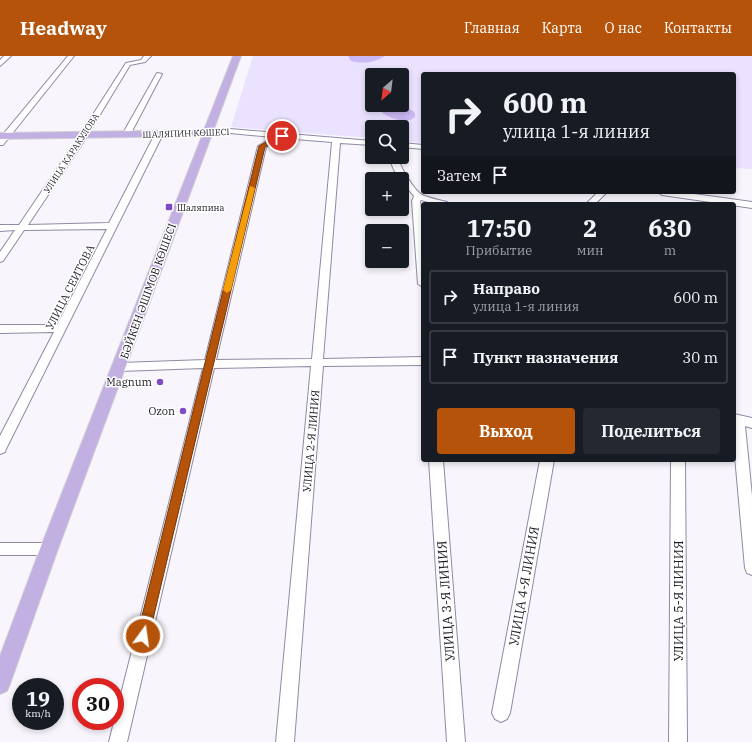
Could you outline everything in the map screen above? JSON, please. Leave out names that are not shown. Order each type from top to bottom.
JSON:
[{"type":"main road","name":"БӘЙКЕН ӘШІМОВ КӨШЕСІ","points":[[0,684],[49,549],[120,367],[237,56]]},
{"type":"main road","points":[[159,134],[194,130],[217,110]]},
{"type":"main road","name":"ШАЛЯПИН КӨШЕСІ","points":[[2,138],[207,133]]},
{"type":"street","points":[[1,63],[8,56]]},
{"type":"street","points":[[2,138],[71,56]]},
{"type":"street","name":"УЛИЦА КАРАКУЛОВА","points":[[0,259],[83,135],[128,64],[143,60],[148,56]]},
{"type":"street","points":[[126,134],[159,74]]},
{"type":"street","name":"ШАЛЯПИН КӨШЕСІ","points":[[207,133],[218,131],[244,132],[365,142]]},
{"type":"street","points":[[244,132],[262,146]]},
{"type":"street","name":"УЛИЦА СЕИТОВА","points":[[0,449],[159,134]]},
{"type":"street","points":[[262,146],[282,136]]},
{"type":"street","name":"УЛИЦА 2-Я ЛИНИЯ","points":[[285,742],[336,140]]},
{"type":"street","points":[[118,742],[262,146]]},
{"type":"street","points":[[409,146],[421,147]]},
{"type":"street","points":[[395,164],[418,196],[438,202]]},
{"type":"street","points":[[592,202],[600,194]]},
{"type":"street","points":[[667,194],[680,199],[716,202]]},
{"type":"street","points":[[418,196],[416,201],[421,260]]},
{"type":"street","points":[[736,204],[752,205]]},
{"type":"street","points":[[0,228],[113,226]]},
{"type":"street","points":[[0,329],[62,328]]},
{"type":"street","points":[[120,367],[210,364],[421,361]]},
{"type":"street","points":[[752,423],[736,420],[752,568]]},
{"type":"street","name":"УЛИЦА 3-Я ЛИНИЯ","points":[[436,462],[456,742]]},
{"type":"street","name":"УЛИЦА 4-Я ЛИНИЯ","points":[[501,713],[546,462]]},
{"type":"street","name":"УЛИЦА 5-Я ЛИНИЯ","points":[[678,462],[678,742]]},
{"type":"street","points":[[0,549],[49,549]]},
{"type":"shaded area","points":[[253,56],[752,56],[752,169],[736,168],[736,72],[421,72],[421,143],[409,142],[409,120],[365,120],[365,137],[231,127]]},
{"type":"shaded area","points":[[348,56],[385,56],[377,60],[364,63],[351,61]]},
{"type":"shaded area","points":[[409,109],[415,113],[415,117],[402,120],[391,118],[382,112],[409,112]]},
{"type":"slow traffic","points":[[227,290],[252,188]]},
{"type":"place","name":"Шаляпина","points":[[169,207]]},
{"type":"place","name":"Magnum","points":[[160,382]]},
{"type":"place","name":"Ozon","points":[[183,411]]},
{"type":"route","points":[[143,636],[262,146],[282,136]]}]
